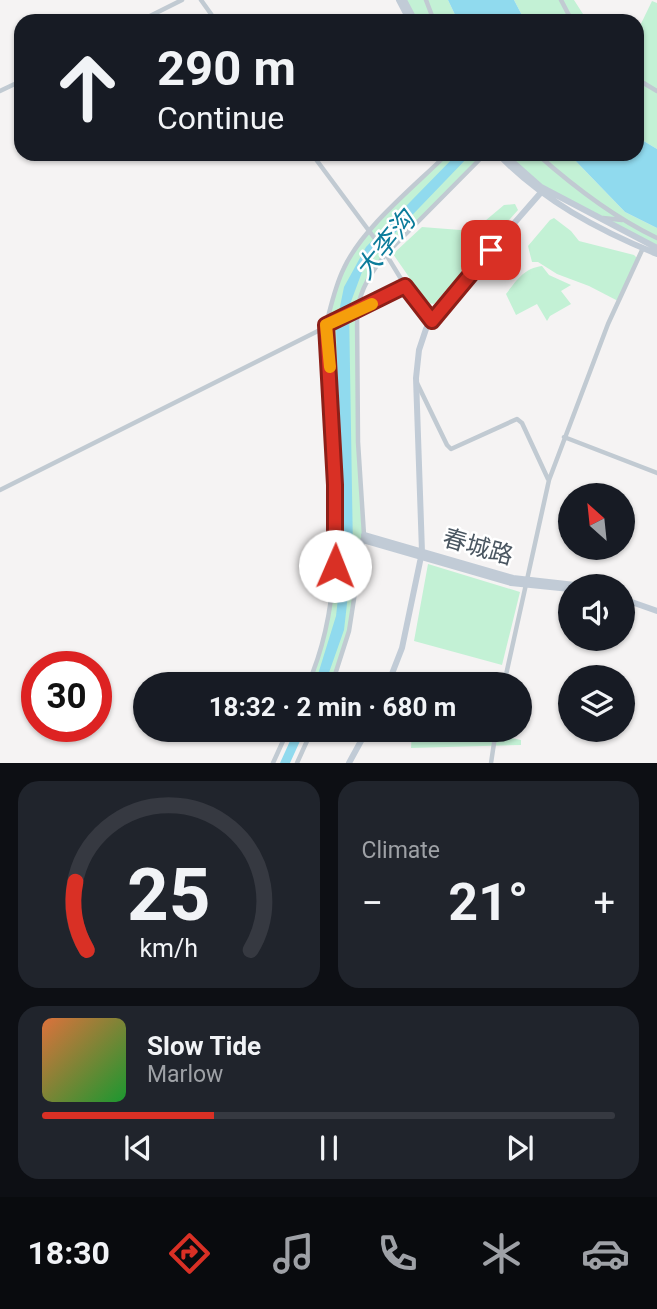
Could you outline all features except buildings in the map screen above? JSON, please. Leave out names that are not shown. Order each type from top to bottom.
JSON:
[{"type":"street","points":[[154,14],[182,0]]},
{"type":"street","points":[[317,161],[432,321]]},
{"type":"street","points":[[312,672],[325,630],[336,559],[330,367],[326,325],[332,299],[344,266],[368,232],[440,161]]},
{"type":"street","points":[[336,672],[349,631],[364,537],[358,442],[357,311],[360,295],[385,252],[478,161]]},
{"type":"street","points":[[507,161],[574,214],[657,254]]},
{"type":"street","points":[[511,161],[542,190],[657,248]]},
{"type":"street","points":[[546,161],[623,220],[657,238]]},
{"type":"street","points":[[393,672],[402,649],[421,554],[416,381],[419,350],[441,307],[542,190]]},
{"type":"street","points":[[596,217],[623,220]]},
{"type":"street","points":[[507,672],[549,480],[608,324],[643,248]]},
{"type":"street","points":[[0,490],[405,286]]},
{"type":"street","points":[[416,381],[451,449],[517,419],[522,423],[549,480]]},
{"type":"street","points":[[564,437],[657,473]]},
{"type":"street","name":"春城路","points":[[364,537],[528,583],[558,587]]},
{"type":"street","name":"春城路","points":[[528,583],[558,585]]},
{"type":"street","points":[[635,605],[657,613]]},
{"type":"street","points":[[273,763],[283,742]]},
{"type":"street","points":[[297,763],[307,742]]},
{"type":"street","points":[[349,763],[360,742]]},
{"type":"street","points":[[491,763],[494,742]]},
{"type":"green space","points":[[402,0],[448,0],[455,14],[409,14]]},
{"type":"green space","points":[[514,0],[574,0],[583,14],[521,14]]},
{"type":"green space","points":[[652,1],[657,3],[657,149],[644,141],[644,18]]},
{"type":"green space","points":[[440,161],[478,161],[371,272],[357,311],[358,442],[364,535],[349,631],[336,672],[312,672],[325,630],[336,547],[326,325],[344,266],[368,232]]},
{"type":"green space","points":[[512,161],[576,161],[625,212],[657,228],[657,248],[541,187]]},
{"type":"green space","points":[[515,204],[518,210],[434,304],[427,303],[393,254],[422,227],[473,231],[504,205]]},
{"type":"green space","points":[[554,218],[579,241],[634,255],[638,259],[618,301],[557,274],[538,262],[532,262],[528,246]]},
{"type":"green space","points":[[542,266],[549,275],[571,285],[561,291],[571,304],[550,316],[547,321],[537,304],[516,315],[506,294],[525,272]]},
{"type":"green space","points":[[428,564],[520,592],[502,665],[414,641]]},
{"type":"green space","points":[[411,742],[521,742],[521,745],[411,748]]},
{"type":"water","points":[[448,0],[514,0],[521,14],[455,14]]},
{"type":"water","points":[[644,141],[657,149],[657,228],[625,212],[576,161],[644,161]]},
{"type":"water","points":[[450,161],[464,161],[369,260],[349,307],[353,551],[344,630],[329,672],[319,672],[336,616],[343,555],[336,326],[344,287],[366,247]]},
{"type":"water","points":[[290,742],[300,742],[290,763],[280,763]]},
{"type":"slow traffic","points":[[330,367],[326,325],[372,304]]},
{"type":"route","points":[[335,566],[335,485],[326,325],[405,286],[432,321],[491,250]]},
{"type":"water label","name":"大李沟","points":[[385,245]]}]
